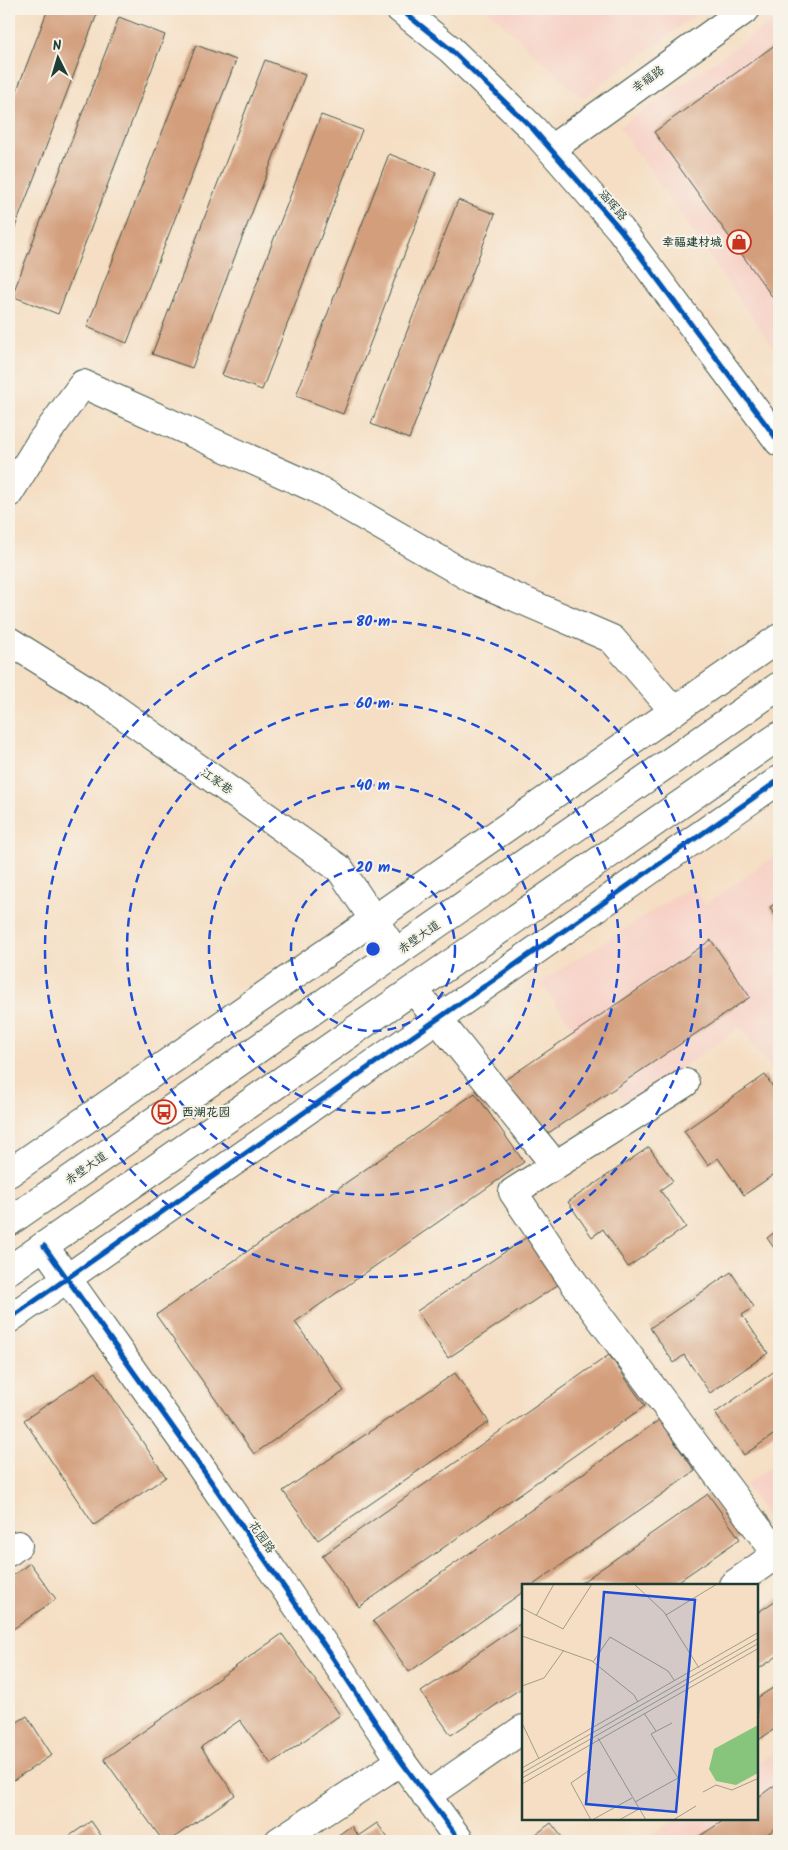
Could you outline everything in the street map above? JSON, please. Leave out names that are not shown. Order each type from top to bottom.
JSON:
[{"type":"street","name":"涵晖路","points":[[400,9],[450,49],[533,128],[620,229],[779,442]]},
{"type":"street","name":"幸福路","points":[[551,149],[746,9]]},
{"type":"street","points":[[9,494],[40,443],[84,384],[317,489],[473,579],[612,639],[674,711]]},
{"type":"street","points":[[9,1173],[779,638]]},
{"type":"street","name":"江家巷","points":[[9,641],[97,696],[340,869],[396,953]]},
{"type":"street","name":"赤壁大道","points":[[9,1222],[779,686]]},
{"type":"street","points":[[9,1270],[779,736]]},
{"type":"street","points":[[9,1320],[779,780]]},
{"type":"street","points":[[414,990],[555,1165]]},
{"type":"street","points":[[685,1083],[513,1192],[574,1283],[777,1554],[734,1584]]},
{"type":"street","name":"花园路","points":[[44,1246],[194,1456],[326,1647],[401,1761],[460,1841]]},
{"type":"street","points":[[426,1796],[522,1730]]},
{"type":"street","points":[[279,1841],[401,1761]]},
{"type":"shaded area","points":[[487,9],[704,9],[582,98]]},
{"type":"shaded area","name":"幸福建材城","points":[[779,17],[779,356],[620,127]]},
{"type":"shaded area","points":[[779,853],[779,1079],[741,1027],[626,1105],[541,982],[692,886],[705,905]]},
{"type":"shaded area","points":[[779,1461],[779,1535],[746,1485]]},
{"type":"shaded area","points":[[779,1748],[779,1841],[643,1841],[674,1820],[758,1820],[758,1763]]},
{"type":"building","points":[[48,9],[99,9],[9,243],[9,111]]},
{"type":"building","points":[[119,17],[165,35],[58,314],[12,296]]},
{"type":"building","name":"幸福建材城","points":[[779,42],[779,300],[776,302],[654,132]]},
{"type":"building","points":[[196,45],[236,60],[127,343],[87,327]]},
{"type":"building","points":[[265,60],[305,75],[192,368],[152,354]]},
{"type":"building","points":[[321,115],[362,130],[262,390],[222,375]]},
{"type":"building","points":[[389,154],[436,172],[343,414],[296,396]]},
{"type":"building","points":[[458,200],[495,214],[409,439],[371,424]]},
{"type":"building","points":[[779,901],[779,921],[770,907]]},
{"type":"building","points":[[711,940],[750,997],[544,1136],[505,1080]]},
{"type":"building","points":[[765,1075],[779,1096],[779,1116],[776,1118],[779,1123],[779,1171],[744,1195],[718,1158],[708,1165],[684,1131]]},
{"type":"building","points":[[475,1093],[524,1162],[295,1322],[344,1391],[254,1454],[156,1315]]},
{"type":"building","points":[[649,1147],[673,1181],[660,1190],[686,1227],[628,1267],[603,1229],[592,1237],[568,1202]]},
{"type":"building","points":[[779,1229],[779,1255],[767,1238]]},
{"type":"building","points":[[533,1233],[565,1280],[448,1358],[417,1311]]},
{"type":"building","points":[[731,1272],[754,1307],[742,1315],[768,1353],[710,1393],[684,1355],[674,1363],[650,1328]]},
{"type":"building","points":[[609,1355],[645,1406],[359,1607],[322,1556]]},
{"type":"building","points":[[779,1368],[779,1431],[744,1455],[715,1413]]},
{"type":"building","points":[[96,1372],[166,1477],[94,1525],[24,1420]]},
{"type":"building","points":[[455,1373],[489,1422],[318,1540],[283,1491]]},
{"type":"building","points":[[659,1420],[695,1471],[534,1584],[522,1584],[522,1593],[409,1672],[373,1621]]},
{"type":"building","points":[[708,1494],[740,1539],[674,1584],[579,1584]]},
{"type":"building","points":[[30,1563],[56,1599],[9,1632],[9,1578]]},
{"type":"building","points":[[779,1598],[779,1655],[758,1669],[758,1612]]},
{"type":"building","points":[[522,1623],[522,1688],[451,1735],[421,1692]]},
{"type":"building","points":[[282,1634],[340,1715],[271,1764],[240,1720],[201,1747],[235,1795],[169,1841],[163,1841],[104,1759]]},
{"type":"building","points":[[779,1684],[779,1726],[758,1740],[758,1697]]},
{"type":"building","points":[[27,1716],[52,1755],[9,1783],[9,1727]]},
{"type":"building","points":[[779,1782],[779,1826],[757,1841],[692,1841],[724,1820],[758,1820],[758,1797]]},
{"type":"building","points":[[91,1821],[105,1841],[62,1841]]},
{"type":"building","points":[[377,1823],[390,1841],[330,1841],[351,1826],[358,1836]]},
{"type":"building","points":[[551,1823],[565,1841],[527,1841]]},
{"type":"cycle path","points":[[400,9],[450,49],[533,129],[620,229],[779,442]]},
{"type":"cycle path","points":[[9,1319],[779,780]]},
{"type":"cycle path","points":[[44,1246],[194,1457],[331,1655],[401,1761],[460,1841]]},
{"type":"place","name":"幸福建材城","points":[[739,242]]},
{"type":"place","name":"西湖花园","points":[[164,1112]]}]
